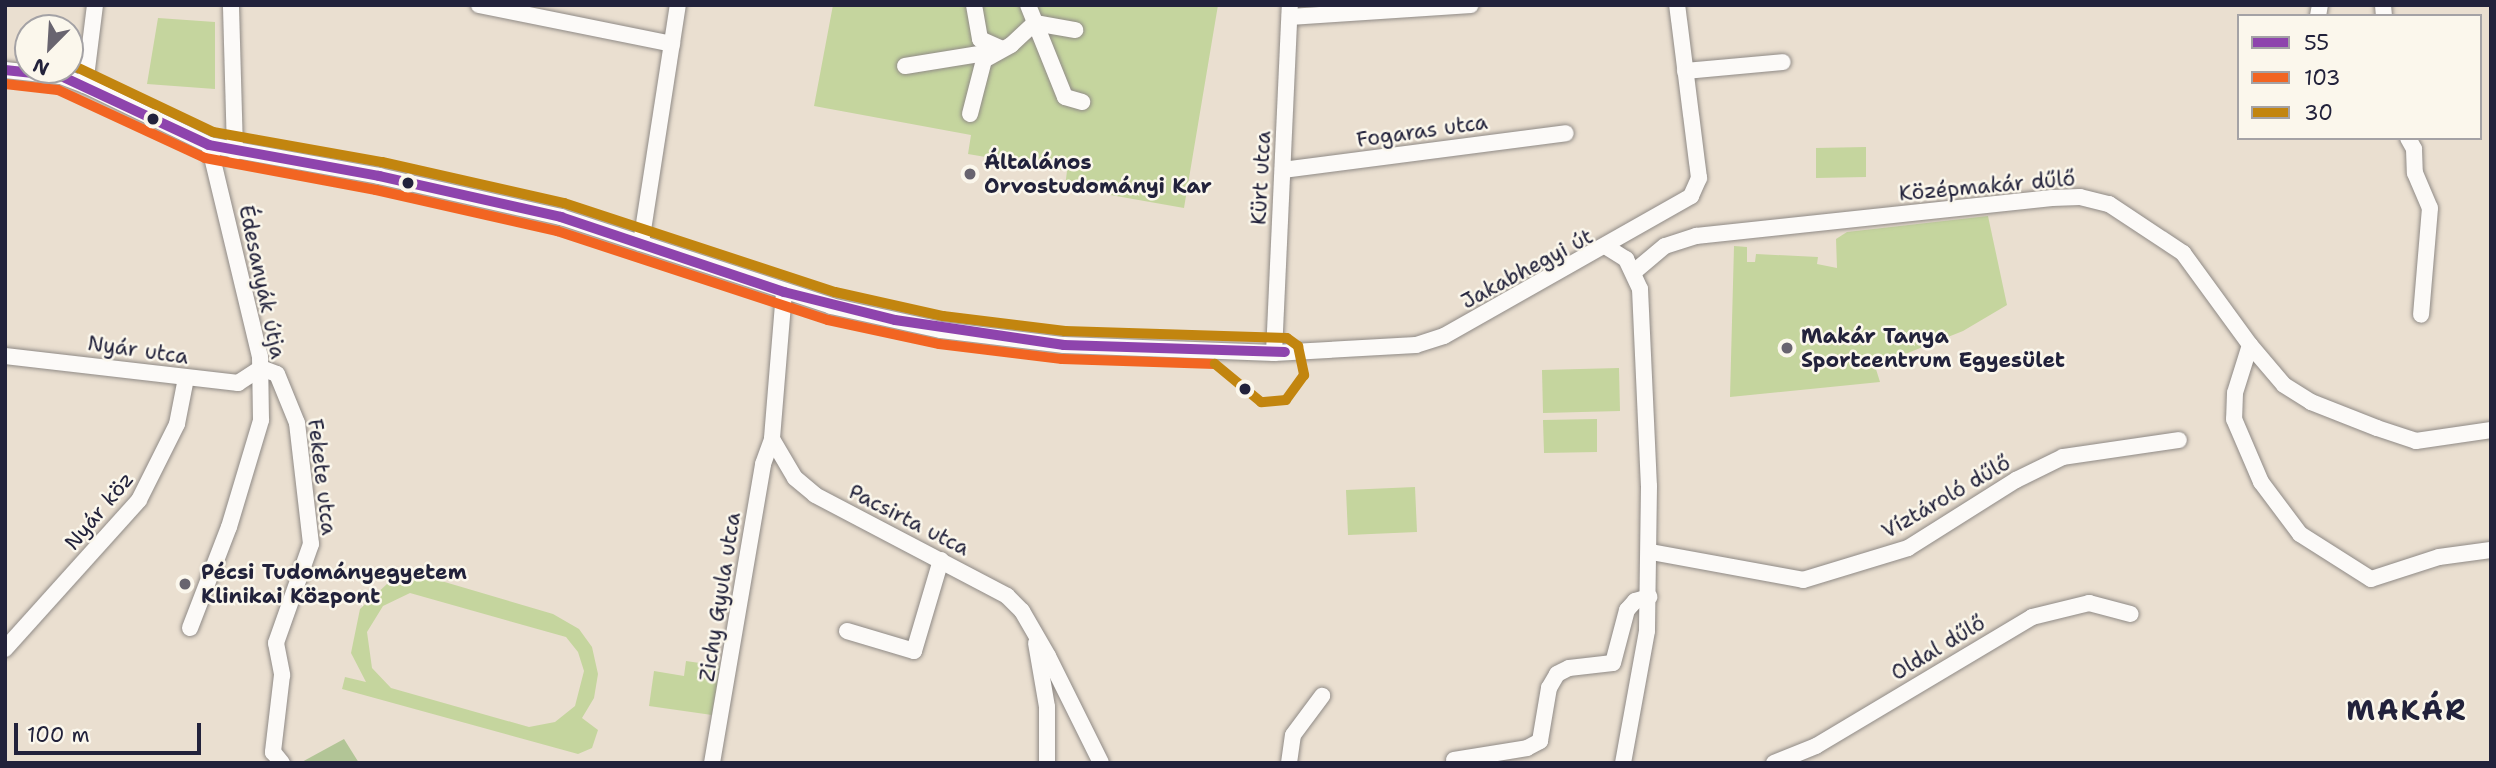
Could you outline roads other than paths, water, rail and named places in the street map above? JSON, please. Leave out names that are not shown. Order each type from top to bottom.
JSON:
[{"type":"street","points":[[85,85],[95,5]]},
{"type":"street","points":[[479,5],[672,44]]},
{"type":"street","points":[[641,243],[678,5]]},
{"type":"street","points":[[970,114],[988,52],[975,28],[974,5]]},
{"type":"street","points":[[1028,5],[1065,97],[1082,102]]},
{"type":"street","points":[[1290,11],[1471,5]]},
{"type":"street","points":[[1605,246],[1691,196],[1699,178],[1677,5]]},
{"type":"street","points":[[232,7],[235,152]]},
{"type":"street","name":"Kürt utca","points":[[1274,353],[1290,11]]},
{"type":"street","points":[[905,66],[988,52],[1020,37],[1035,23]]},
{"type":"street","points":[[1035,23],[1075,30]]},
{"type":"street","points":[[1020,37],[1041,39]]},
{"type":"street","points":[[1685,71],[1783,62]]},
{"type":"street","name":"Jakabhegyi út","points":[[5,70],[61,76],[209,145],[235,152],[379,176],[561,217],[784,292],[941,330],[1065,345],[1274,353],[1430,341],[1485,315],[1605,246],[1626,259],[1635,271]]},
{"type":"street","name":"Fogaras utca","points":[[1283,170],[1566,133]]},
{"type":"street","points":[[2409,140],[2414,149],[2415,173],[2430,208],[2421,315]]},
{"type":"street","name":"Édesanyák útja","points":[[190,628],[229,527],[261,420],[261,368],[209,145]]},
{"type":"street","name":"Középmakár dűlő","points":[[1635,271],[1665,246],[1696,236],[2080,197],[2109,204],[2183,253],[2250,345],[2284,385],[2311,402],[2416,441],[2491,430]]},
{"type":"street","points":[[1623,763],[1650,597],[1651,552],[1640,289],[1635,271]]},
{"type":"street","points":[[772,439],[784,292]]},
{"type":"street","points":[[2250,345],[2235,393],[2234,419],[2261,482],[2300,534],[2371,579],[2439,557],[2491,550]]},
{"type":"street","name":"Nyár utca","points":[[5,356],[238,383],[261,368]]},
{"type":"street","name":"Fekete utca","points":[[261,368],[277,374],[298,424],[311,544],[276,643],[282,675],[273,752],[282,763]]},
{"type":"street","name":"Nyár köz","points":[[5,649],[139,500],[177,424],[186,378]]},
{"type":"street","name":"Pacsirta utca","points":[[772,439],[795,478],[814,495],[1007,596],[1022,611],[1101,763]]},
{"type":"street","name":"Zichy Gyula utca","points":[[712,763],[763,464],[772,439]]},
{"type":"street","name":"Víztároló dűlő","points":[[1651,552],[1803,579],[1908,548],[2016,480],[2063,457],[2179,440]]},
{"type":"street","points":[[763,464],[783,460]]},
{"type":"street","points":[[847,631],[914,651],[941,560]]},
{"type":"street","points":[[1454,760],[1527,748],[1540,741],[1549,688],[1557,674],[1569,668],[1613,663],[1627,610],[1635,601],[1650,597]]},
{"type":"street","name":"Oldal dűlő","points":[[1774,763],[1816,746],[2032,617],[2089,603],[2131,614]]},
{"type":"street","points":[[1035,637],[1047,707],[1047,763]]},
{"type":"street","points":[[1289,763],[1293,736],[1322,696]]},
{"type":"place","name":"Általános Orvostudományi Kar","points":[[970,174]]},
{"type":"place","name":"Makár Tanya Sportcentrum Egyesület","points":[[1787,348]]},
{"type":"place","name":"Pécsi Tudományegyetem Klinikai Központ","points":[[185,584]]},
{"type":"district","name":"MAKÁR","points":[[2407,710]]}]
